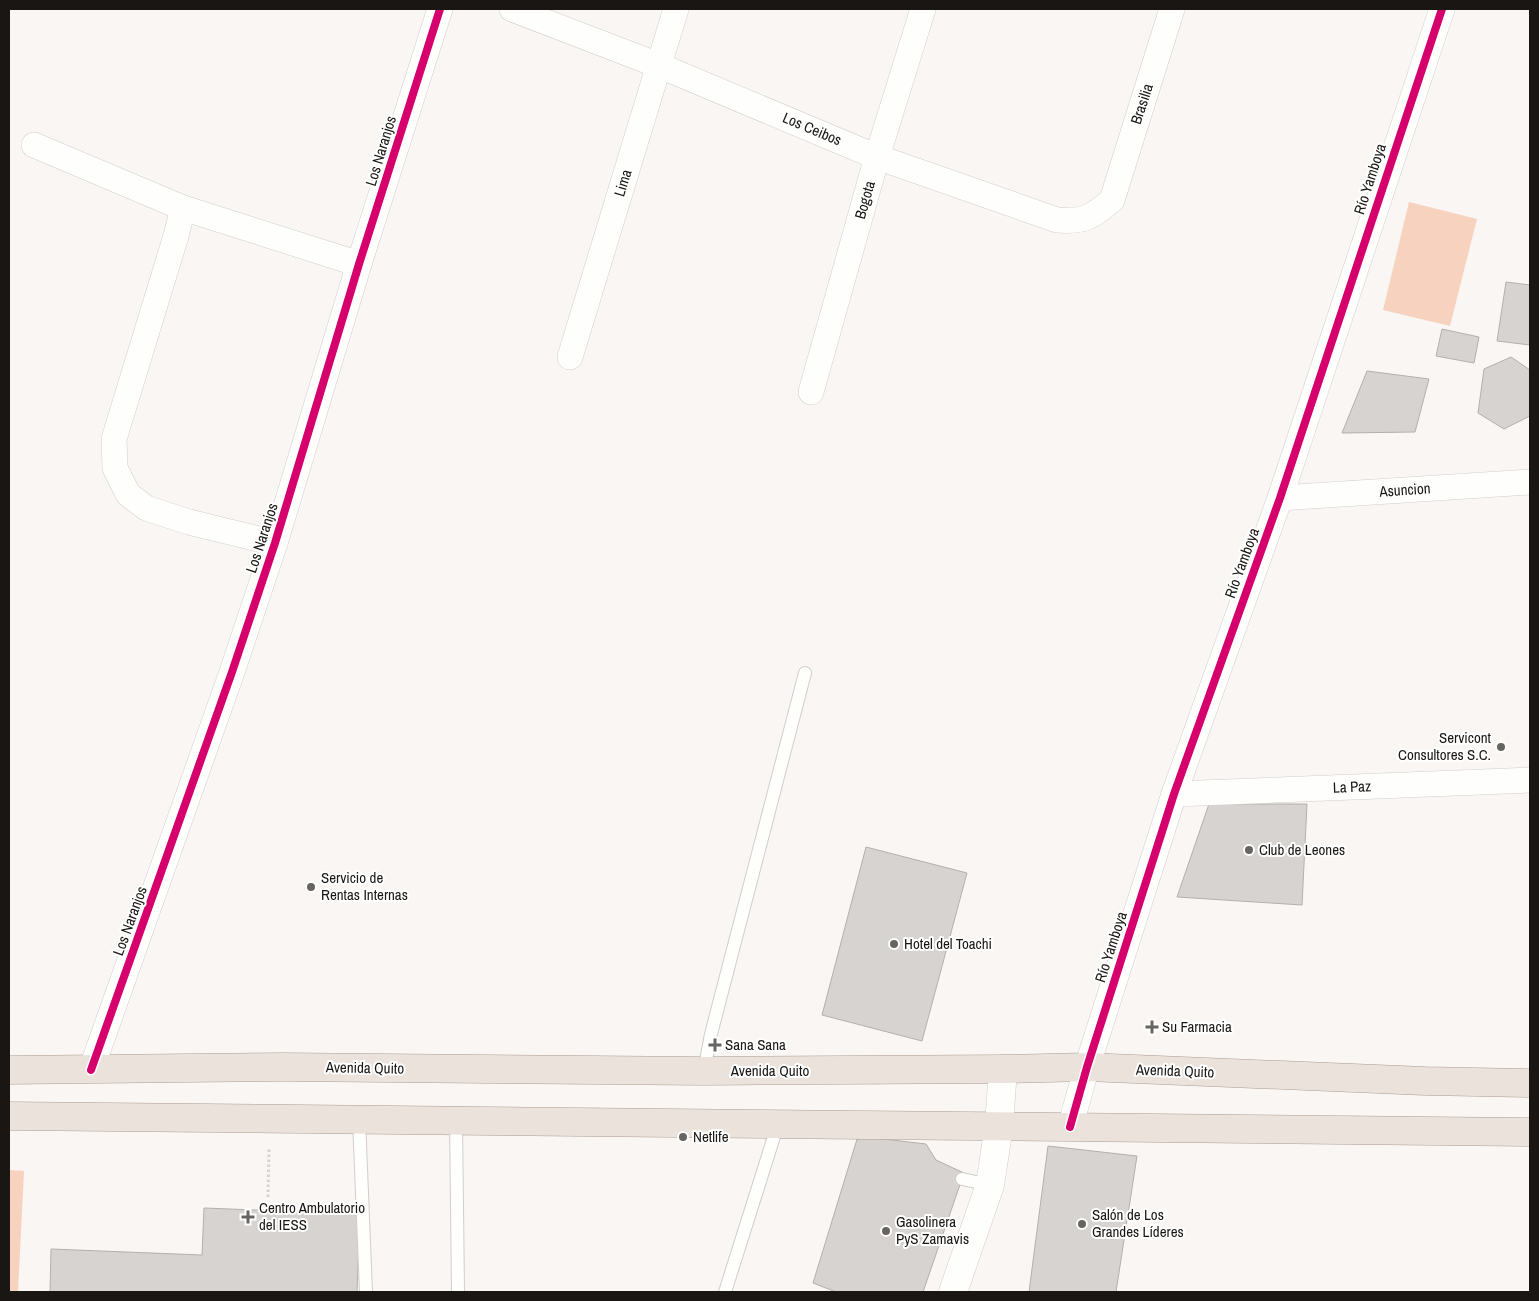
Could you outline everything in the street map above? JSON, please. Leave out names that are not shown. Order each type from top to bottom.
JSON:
[{"type":"main road","name":"Avenida Quito","points":[[9,1070],[284,1067],[704,1071],[1087,1067],[1425,1081],[1530,1081]]},
{"type":"main road","points":[[9,1116],[778,1124],[889,1132],[999,1126],[1530,1132]]},
{"type":"street","name":"Los Naranjos","points":[[91,1070],[232,672],[275,543],[359,264],[440,9]]},
{"type":"street","name":"Los Ceibos","points":[[512,9],[658,65],[877,156],[1057,220],[1076,221],[1095,214],[1112,200]]},
{"type":"street","name":"Lima","points":[[570,357],[676,9]]},
{"type":"street","name":"Bogota","points":[[811,392],[877,156],[923,9]]},
{"type":"street","name":"Brasilia","points":[[1112,200],[1172,9]]},
{"type":"street","name":"Río Yamboya","points":[[1070,1127],[1087,1067],[1174,794],[1280,498],[1442,9]]},
{"type":"street","points":[[34,145],[183,208],[359,264]]},
{"type":"street","points":[[183,208],[114,439],[115,468],[128,494],[146,508],[189,522],[275,543]]},
{"type":"street","name":"Asuncion","points":[[1280,498],[1530,482]]},
{"type":"street","name":"La Paz","points":[[1174,794],[1530,780]]},
{"type":"street","points":[[953,1292],[990,1185],[999,1126],[1003,1069]]},
{"type":"lane","points":[[704,1071],[711,1034],[805,674]]},
{"type":"lane","points":[[359,1119],[366,1292]]},
{"type":"lane","points":[[456,1120],[458,1292]]},
{"type":"lane","points":[[725,1292],[778,1124]]},
{"type":"lane","points":[[962,1179],[990,1185]]},
{"type":"path","points":[[268,1197],[270,1118]]},
{"type":"shaded area","points":[[1409,202],[1477,219],[1450,326],[1383,310]]},
{"type":"shaded area","points":[[9,1170],[24,1171],[18,1292],[9,1292]]},
{"type":"building","points":[[1506,282],[1530,285],[1530,345],[1497,341]]},
{"type":"building","points":[[1442,329],[1479,337],[1474,363],[1436,356]]},
{"type":"building","points":[[1511,357],[1530,370],[1530,416],[1504,429],[1478,413],[1484,369]]},
{"type":"building","points":[[1367,371],[1429,379],[1415,432],[1342,433]]},
{"type":"building","name":"Club de Leones","points":[[1209,804],[1307,804],[1302,905],[1177,897]]},
{"type":"building","name":"Hotel del Toachi","points":[[866,847],[967,873],[922,1041],[822,1015]]},
{"type":"building","name":"Gasolinera PyS Zamavis","points":[[858,1136],[926,1144],[936,1160],[964,1173],[923,1292],[836,1292],[813,1283]]},
{"type":"building","name":"Salón de Los Grandes Líderes","points":[[1048,1146],[1137,1156],[1116,1292],[1029,1292]]},
{"type":"building","name":"Centro Ambulatorio del IESS","points":[[204,1208],[360,1214],[357,1292],[50,1292],[51,1249],[202,1255]]},
{"type":"cycle path","points":[[91,1070],[232,672],[275,543],[359,264],[440,9]]},
{"type":"cycle path","points":[[1070,1127],[1087,1067],[1174,794],[1280,498],[1442,9]]},
{"type":"place","name":"Servicont Consultores S.C.","points":[[1501,747]]},
{"type":"place","name":"Club de Leones","points":[[1249,850]]},
{"type":"place","name":"Servicio de Rentas Internas","points":[[311,887]]},
{"type":"place","name":"Hotel del Toachi","points":[[894,944]]},
{"type":"place","name":"Su Farmacia","points":[[1152,1027]]},
{"type":"place","name":"Sana Sana","points":[[715,1045]]},
{"type":"place","name":"Netlife","points":[[683,1137]]},
{"type":"place","name":"Centro Ambulatorio del IESS","points":[[248,1217]]},
{"type":"place","name":"Salón de Los Grandes Líderes","points":[[1082,1224]]},
{"type":"place","name":"Gasolinera PyS Zamavis","points":[[886,1231]]}]
